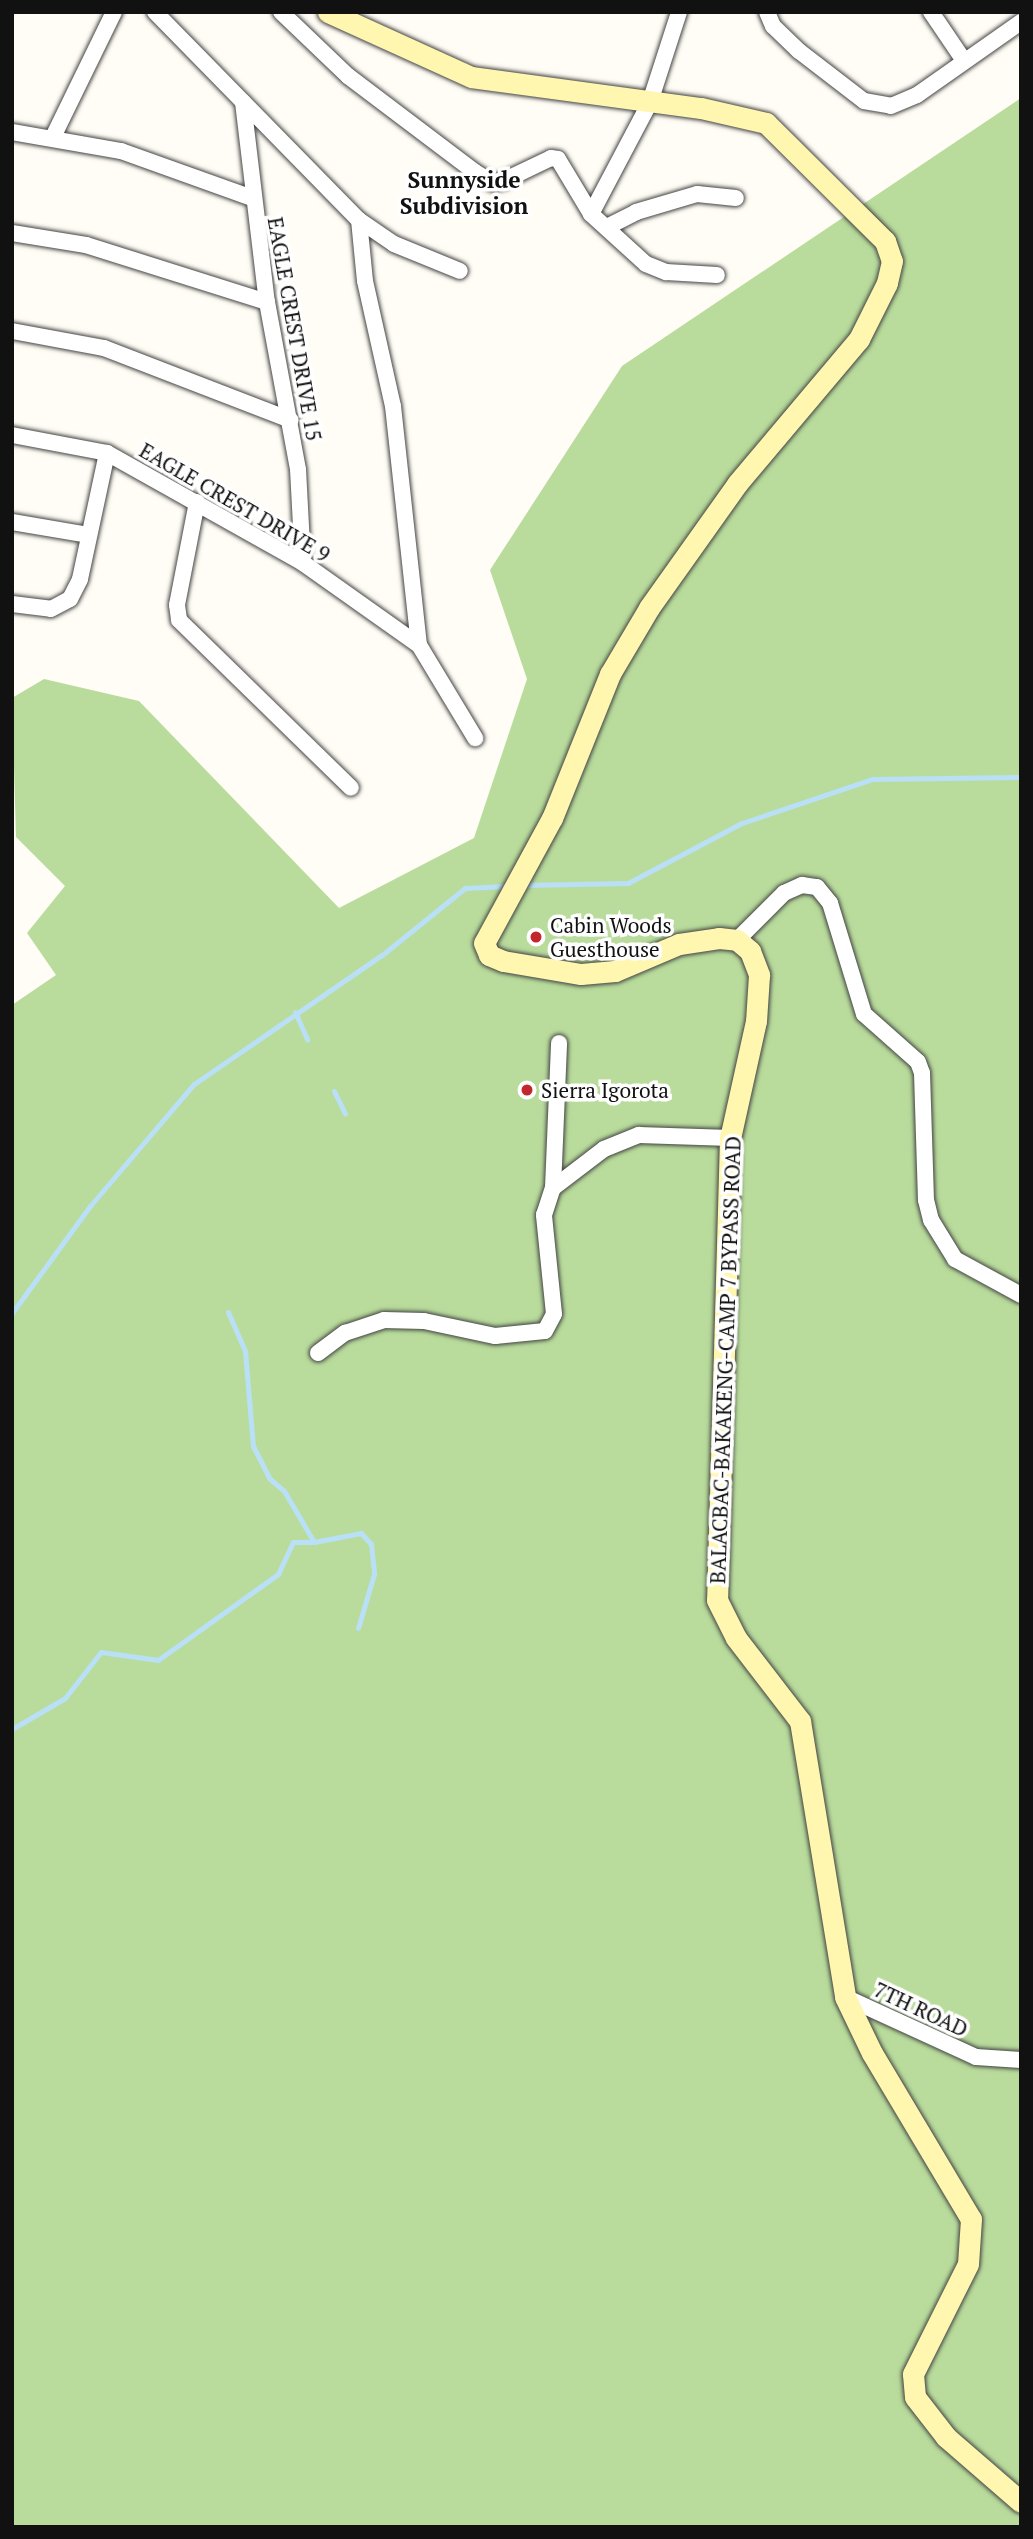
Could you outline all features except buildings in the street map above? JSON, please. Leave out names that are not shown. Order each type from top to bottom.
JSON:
[{"type":"main road","points":[[328,12],[471,77],[650,102],[766,123],[885,241],[892,261],[887,283],[859,339],[737,484],[649,608],[610,674],[552,818],[485,937],[485,950],[503,961],[530,968],[581,974],[615,971],[678,944],[719,938],[737,940]]},
{"type":"main road","name":"BALACBAC-BAKAKENG-CAMP 7 BYPASS ROAD","points":[[737,940],[750,951],[759,975],[756,1021],[730,1138],[717,1600],[736,1638],[800,1721],[845,1997],[872,2053],[971,2219],[968,2264],[913,2374],[915,2397],[946,2437],[1021,2502]]},
{"type":"street","points":[[53,137],[114,12]]},
{"type":"street","points":[[155,12],[359,220],[394,244],[460,271]]},
{"type":"street","points":[[281,12],[348,76],[493,183],[503,181],[551,158],[558,159],[591,214],[646,264],[666,272],[717,275]]},
{"type":"street","points":[[591,214],[650,102],[679,12]]},
{"type":"street","points":[[767,12],[773,26],[799,51],[864,101],[891,106],[917,95],[963,59],[1021,22]]},
{"type":"street","points":[[931,12],[963,59]]},
{"type":"street","name":"EAGLE CREST DRIVE 15","points":[[243,102],[252,198],[267,302],[291,420],[302,497],[303,563]]},
{"type":"street","points":[[12,132],[53,137],[156,161],[252,198]]},
{"type":"street","points":[[607,227],[636,212],[697,194],[736,198]]},
{"type":"street","points":[[359,220],[367,293],[393,406],[419,645],[475,738]]},
{"type":"street","points":[[12,233],[86,245],[267,302]]},
{"type":"street","points":[[12,331],[104,348],[291,420]]},
{"type":"street","name":"EAGLE CREST DRIVE 9","points":[[12,435],[107,453],[303,563],[419,645]]},
{"type":"street","points":[[12,604],[51,610],[70,599],[80,579],[107,453]]},
{"type":"street","points":[[197,502],[177,605],[179,621],[351,788]]},
{"type":"street","points":[[12,522],[88,535]]},
{"type":"street","points":[[737,940],[784,893],[802,885],[817,887],[830,903],[864,1014],[918,1062],[922,1073],[926,1200],[931,1220],[955,1259],[1021,1295]]},
{"type":"street","points":[[318,1353],[345,1334],[384,1320],[424,1321],[495,1336],[545,1331],[555,1314],[544,1215],[553,1188],[559,1043]]},
{"type":"street","points":[[553,1188],[604,1149],[639,1135],[730,1138]]},
{"type":"street","name":"7TH ROAD","points":[[845,1997],[976,2057],[1021,2060]]},
{"type":"green space","points":[[1021,98],[1021,2527],[12,2527],[12,1005],[56,975],[27,933],[65,886],[16,837],[12,698],[44,679],[139,701],[339,908],[474,838],[527,679],[490,570],[622,366]]},
{"type":"waterway","points":[[523,885],[628,883],[742,823],[873,779],[1021,777]]},
{"type":"waterway","points":[[12,1313],[90,1206],[194,1084],[382,955],[465,888],[507,886]]},
{"type":"waterway","points":[[295,1012],[307,1039]]},
{"type":"waterway","points":[[334,1091],[345,1114]]},
{"type":"waterway","points":[[228,1312],[245,1351],[253,1446],[269,1478],[284,1491],[314,1542],[361,1533],[371,1544],[374,1574],[358,1628]]},
{"type":"waterway","points":[[12,1729],[65,1698],[101,1652],[158,1660],[278,1574],[293,1542],[314,1542]]},
{"type":"place","name":"Cabin Woods Guesthouse","points":[[536,937]]},
{"type":"place","name":"Sierra Igorota","points":[[527,1090]]},
{"type":"district","name":"Sunnyside Subdivision","points":[[464,193]]}]
